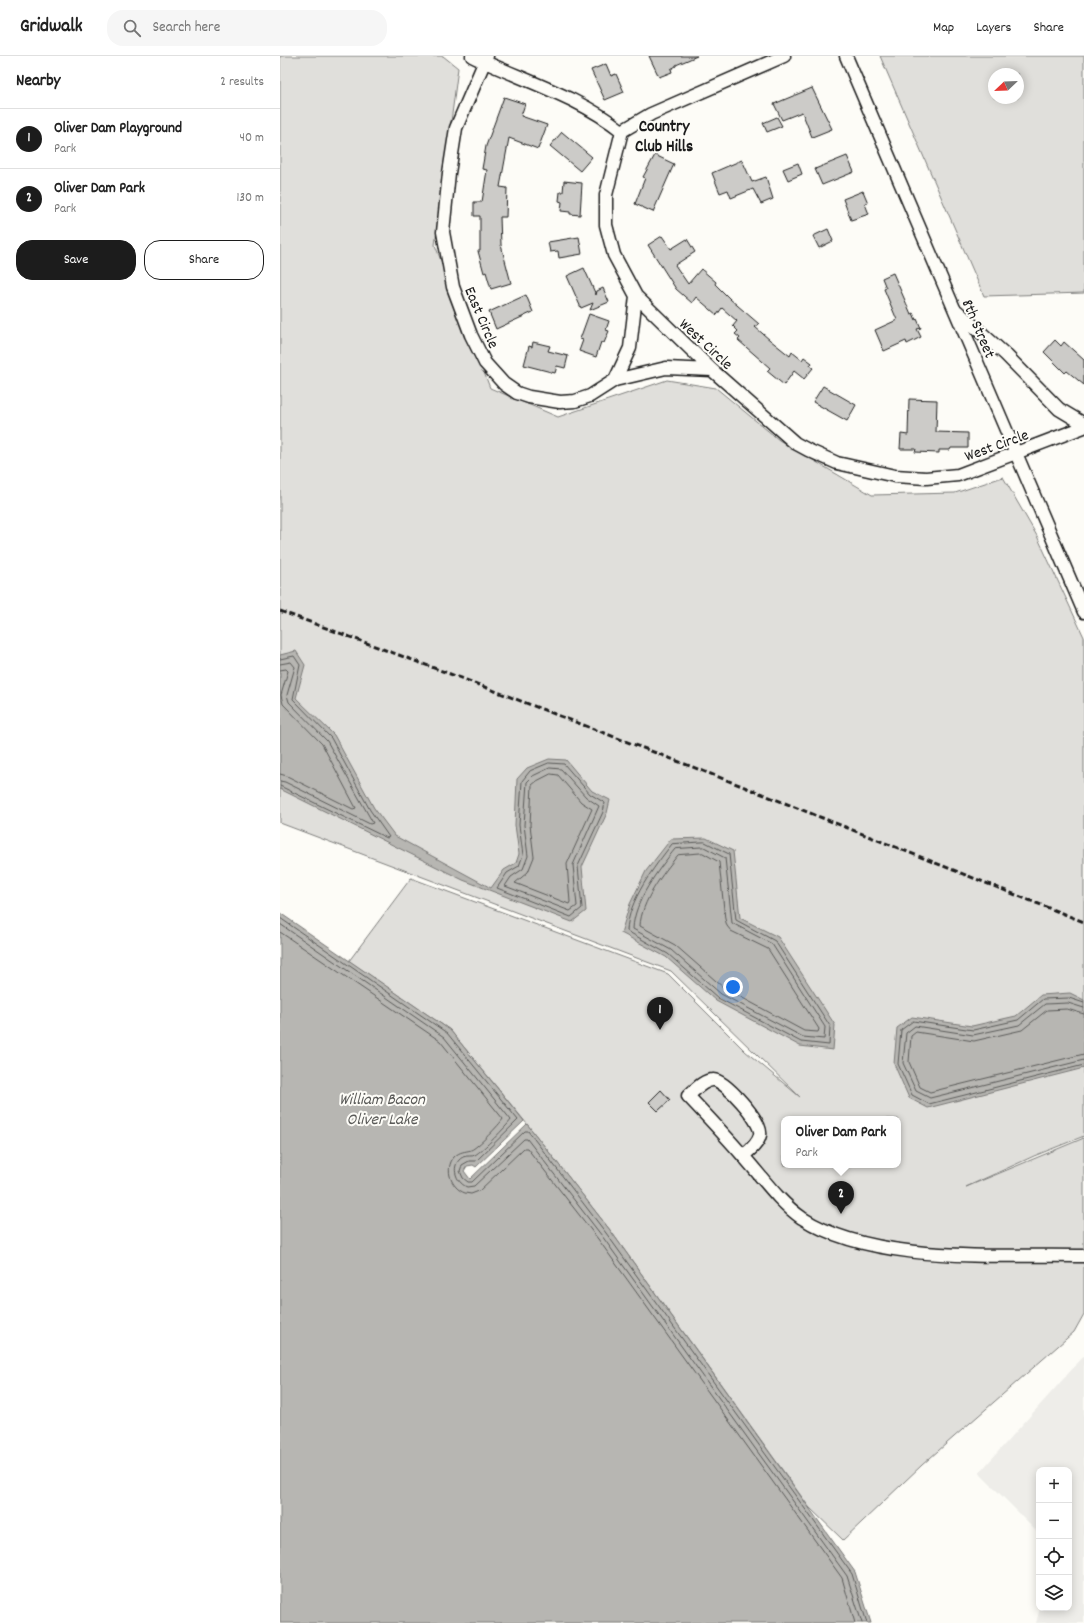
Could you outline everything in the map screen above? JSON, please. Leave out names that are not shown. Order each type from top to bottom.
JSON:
[{"type":"street","points":[[472,56],[485,59],[582,106],[606,119],[622,131],[651,114],[784,56]]},
{"type":"street","name":"8th Street","points":[[846,56],[1015,454],[1084,612]]},
{"type":"street","name":"East Circle","points":[[485,59],[456,128],[453,142],[443,232],[453,287],[471,335],[485,363],[504,384],[516,393],[545,401],[575,401],[590,396],[615,380]]},
{"type":"street","name":"West Circle","points":[[622,131],[606,195],[606,225],[614,255],[636,296],[712,370],[795,443],[837,463],[895,476],[926,478],[958,475],[1084,427]]},
{"type":"street","points":[[615,380],[630,348],[636,296]]},
{"type":"street","points":[[954,309],[1006,355],[1059,409],[1084,424]]},
{"type":"street","points":[[615,380],[666,368],[712,370]]},
{"type":"street","points":[[743,1156],[756,1144],[760,1134],[760,1125],[754,1116],[722,1083],[714,1079],[705,1081],[688,1096],[743,1156],[774,1193],[802,1217],[833,1234],[866,1245],[954,1255],[1084,1256]]},
{"type":"shaded area","points":[[280,56],[443,56],[458,68],[435,245],[490,388],[558,417],[667,380],[716,388],[779,440],[872,495],[955,493],[1003,477],[1037,536],[1084,637],[1084,1136],[1034,1156],[966,1187],[1084,1138],[1084,1314],[1074,1332],[922,1465],[843,1540],[809,1507],[610,1230],[527,1124],[450,1030],[349,961],[411,878],[668,974],[745,1051],[800,1097],[671,971],[280,823]]},
{"type":"shaded area","points":[[880,56],[1084,56],[1084,293],[984,296]]},
{"type":"shaded area","points":[[1084,1356],[1084,1623],[1036,1623],[1039,1611],[1072,1611],[1072,1467],[1036,1467],[1036,1530],[979,1473]]},
{"type":"water","points":[[296,651],[305,665],[296,698],[334,735],[374,808],[395,836],[491,888],[504,870],[516,863],[519,854],[515,825],[517,779],[527,768],[549,759],[566,760],[592,791],[610,800],[607,813],[582,867],[586,911],[572,922],[463,880],[280,789],[280,655]]},
{"type":"water","points":[[706,838],[733,851],[740,918],[778,937],[835,1025],[833,1050],[800,1046],[716,1001],[666,957],[621,933],[630,904],[646,871],[671,839]]},
{"type":"water","name":"William Bacon Oliver Lake","points":[[280,913],[450,1030],[524,1121],[476,1167],[473,1165],[467,1166],[464,1171],[470,1179],[527,1124],[610,1230],[855,1572],[871,1623],[280,1623]]},
{"type":"water","points":[[1070,993],[1084,1000],[1084,1068],[928,1108],[909,1098],[894,1064],[897,1028],[912,1017],[972,1026],[1016,1016],[1041,995]]},
{"type":"building","points":[[649,56],[697,56],[676,65],[671,69],[672,72],[659,77]]},
{"type":"building","points":[[606,64],[611,76],[616,74],[624,92],[605,100],[591,70]]},
{"type":"building","points":[[812,88],[832,129],[812,137],[802,112],[782,120],[774,104]]},
{"type":"building","points":[[504,97],[525,104],[521,116],[547,125],[538,149],[509,138],[500,187],[507,188],[506,217],[500,217],[501,245],[511,283],[491,289],[486,272],[484,273],[478,251],[480,251],[480,216],[474,216],[474,202],[482,202],[487,170],[482,169],[486,146]]},
{"type":"building","points":[[777,117],[782,126],[767,132],[763,123]]},
{"type":"building","points":[[562,132],[592,157],[580,171],[550,146]]},
{"type":"building","points":[[655,155],[674,164],[653,212],[635,204],[645,178],[643,177]]},
{"type":"building","points":[[847,156],[854,172],[822,185],[815,169]]},
{"type":"building","points":[[742,160],[752,182],[766,177],[773,199],[761,204],[753,189],[731,198],[728,190],[720,193],[712,173]]},
{"type":"building","points":[[798,163],[802,174],[788,180],[783,169]]},
{"type":"building","points":[[564,181],[582,183],[580,215],[561,211],[562,202],[559,201],[560,192],[563,192]]},
{"type":"building","points":[[863,191],[868,203],[865,204],[869,214],[851,220],[843,199]]},
{"type":"building","points":[[828,229],[833,241],[819,248],[813,236]]},
{"type":"building","points":[[662,236],[671,249],[687,239],[695,252],[675,265],[688,284],[701,269],[716,282],[715,284],[730,299],[759,324],[755,327],[770,340],[790,356],[792,352],[802,360],[804,357],[812,363],[810,366],[813,368],[804,379],[794,371],[784,385],[767,371],[770,368],[738,340],[740,338],[735,334],[738,331],[733,326],[737,321],[722,308],[717,315],[696,297],[692,303],[676,289],[648,245]]},
{"type":"building","points":[[579,237],[582,254],[559,258],[558,251],[550,252],[548,242]]},
{"type":"building","points":[[584,268],[596,295],[597,291],[603,288],[609,302],[590,310],[593,303],[581,308],[567,276]]},
{"type":"building","points":[[893,273],[911,314],[913,313],[921,328],[917,329],[921,337],[907,344],[906,341],[884,351],[875,330],[897,320],[884,289],[886,288],[882,278]]},
{"type":"building","points":[[526,295],[533,312],[496,329],[489,312]]},
{"type":"building","points":[[589,314],[609,321],[606,330],[609,331],[604,343],[601,342],[596,357],[579,351],[583,340],[580,339]]},
{"type":"building","points":[[1055,340],[1061,346],[1064,342],[1084,360],[1084,385],[1067,371],[1065,373],[1044,352]]},
{"type":"building","points":[[533,342],[550,346],[548,351],[568,356],[565,368],[557,366],[555,373],[524,365],[529,346],[532,347]]},
{"type":"building","points":[[823,386],[856,405],[847,421],[813,402]]},
{"type":"building","points":[[909,399],[937,400],[936,432],[968,433],[968,448],[939,450],[939,453],[915,452],[916,449],[900,449],[901,434],[908,435]]},
{"type":"building","points":[[661,1090],[670,1100],[658,1111],[649,1102]]},
{"type":"railway","points":[[280,611],[461,678],[742,786],[1084,922]]},
{"type":"place","name":"Oliver Dam Playground","points":[[660,1030]]},
{"type":"place","name":"Oliver Dam Park","points":[[841,1214]]},
{"type":"district","name":"Country Club Hills","points":[[664,135]]}]
